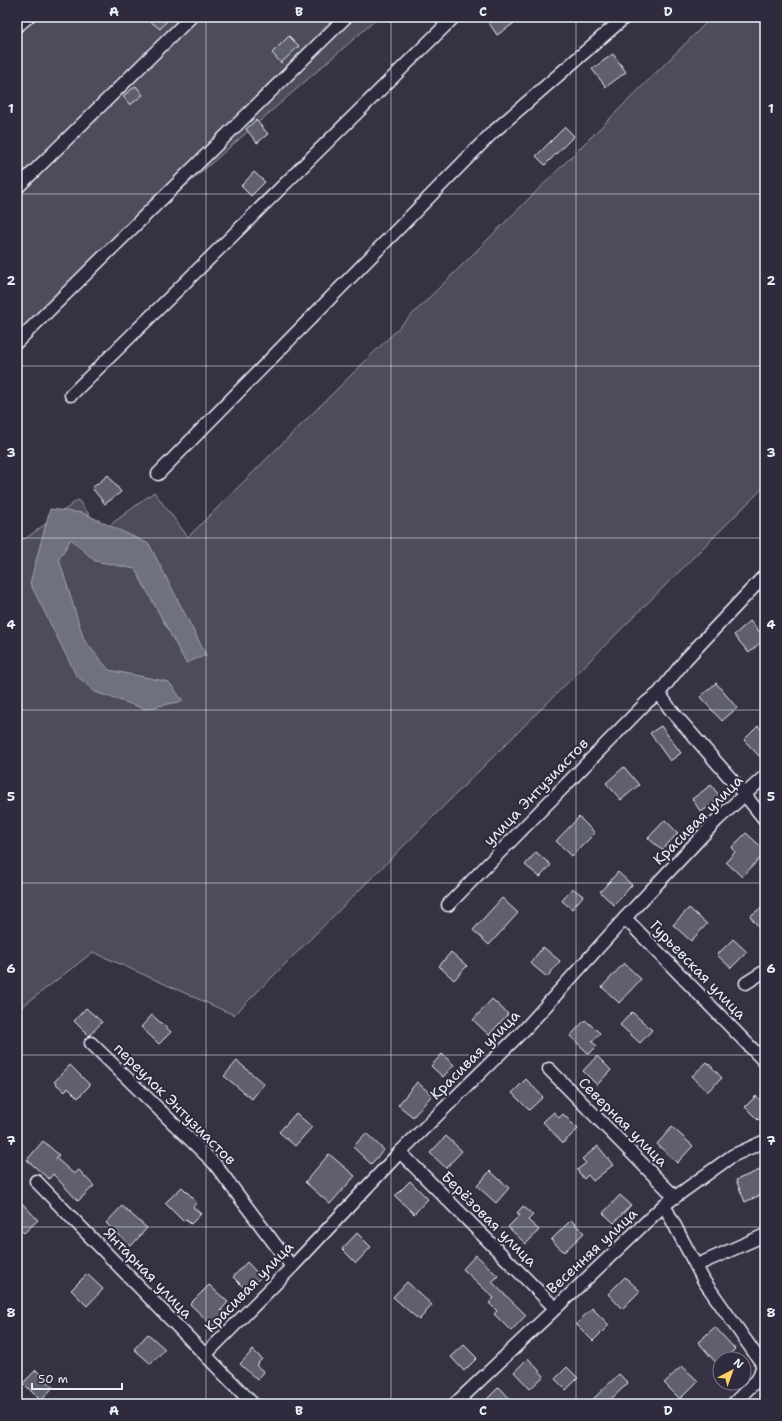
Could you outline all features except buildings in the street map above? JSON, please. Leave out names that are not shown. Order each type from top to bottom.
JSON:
[{"type":"street","points":[[17,26],[28,17]]},
{"type":"street","points":[[17,188],[191,17]]},
{"type":"street","points":[[17,342],[346,17]]},
{"type":"street","points":[[70,395],[454,17]]},
{"type":"street","points":[[158,474],[492,133],[625,17]]},
{"type":"street","points":[[765,575],[686,659],[659,692],[670,709],[765,820]]},
{"type":"street","name":"улица Энтузиастов","points":[[448,906],[647,702],[659,692]]},
{"type":"street","name":"Красивая улица","points":[[206,1354],[292,1267],[400,1152],[525,1029],[625,918],[718,820],[765,776]]},
{"type":"street","name":"Гурьевская улица","points":[[625,918],[765,1062]]},
{"type":"street","points":[[746,983],[765,971]]},
{"type":"street","name":"переулок Энтузиастов","points":[[91,1043],[214,1163],[292,1267]]},
{"type":"street","name":"Северная улица","points":[[549,1069],[675,1197]]},
{"type":"street","name":"Весенняя улица","points":[[455,1404],[664,1204],[732,1156],[765,1141]]},
{"type":"street","name":"Берёзовая улица","points":[[400,1152],[555,1308]]},
{"type":"street","name":"Янтарная улица","points":[[36,1181],[253,1404]]},
{"type":"street","points":[[664,1204],[704,1281],[763,1365],[758,1379],[733,1404]]},
{"type":"street","points":[[697,1265],[765,1235]]},
{"type":"shaded area","points":[[17,17],[379,17],[17,333]]},
{"type":"shaded area","points":[[712,17],[765,17],[765,486],[234,1015],[93,952],[18,1010],[17,1013],[17,537],[25,539],[78,500],[102,531],[154,492],[188,537]]},
{"type":"water","points":[[50,509],[83,513],[149,544],[206,655],[186,663],[135,569],[95,561],[71,539],[59,559],[84,640],[109,670],[169,682],[183,701],[145,709],[95,692],[76,675],[30,583]]}]
